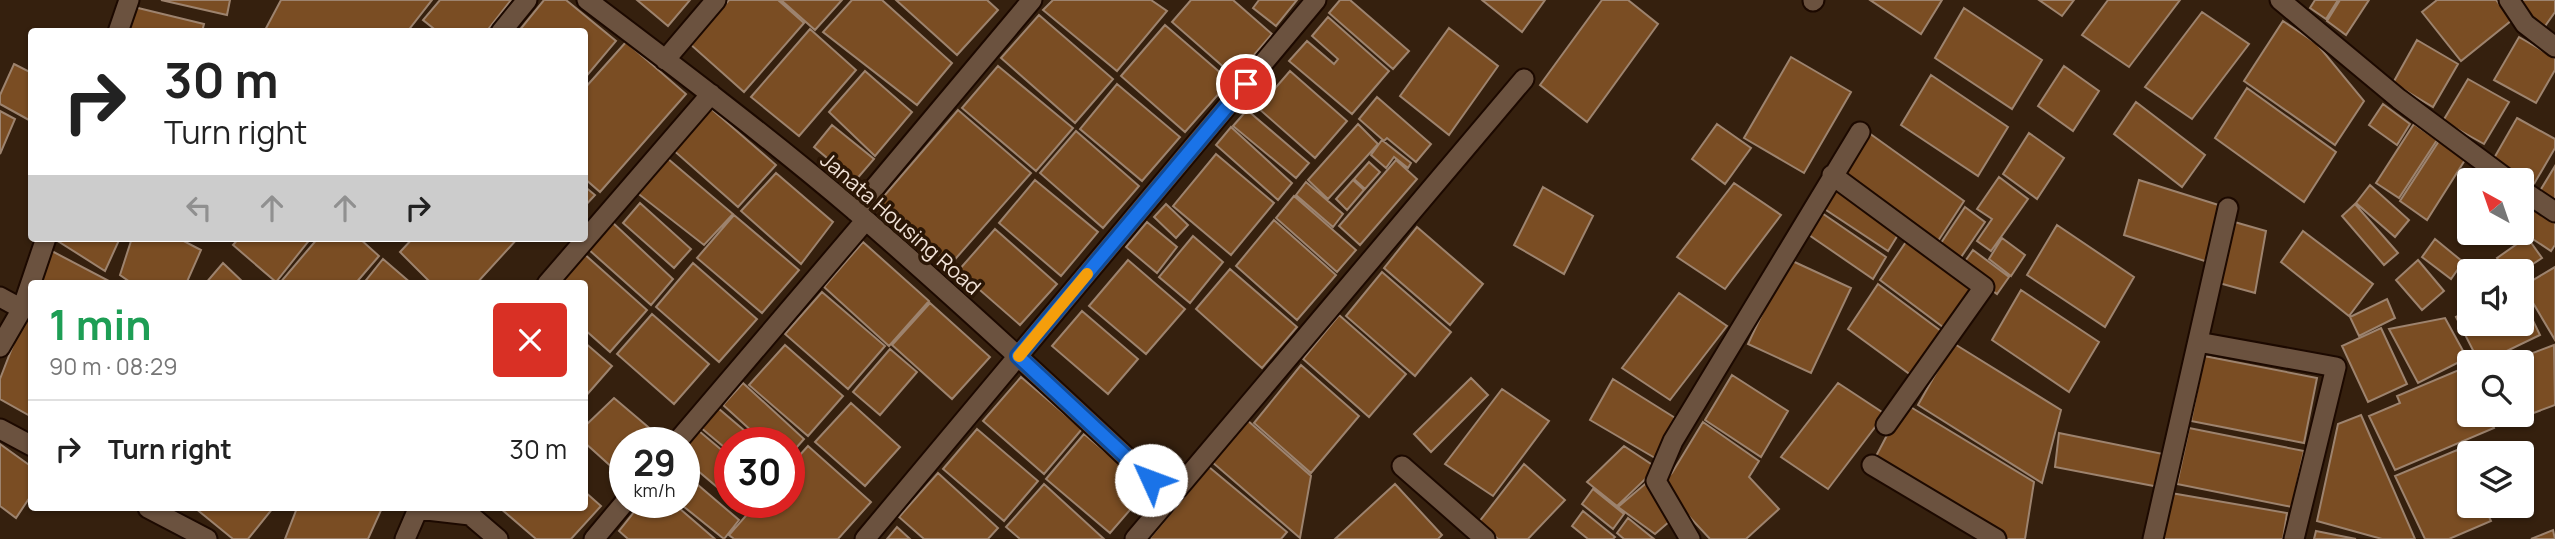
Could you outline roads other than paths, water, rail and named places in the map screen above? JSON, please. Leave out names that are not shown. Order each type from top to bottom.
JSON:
[{"type":"street","points":[[119,28],[129,0]]},
{"type":"street","points":[[504,28],[527,0]]},
{"type":"street","name":"Janata Housing Road","points":[[587,0],[711,94],[860,216],[1018,356],[1170,498]]},
{"type":"street","points":[[665,60],[716,0]]},
{"type":"street","points":[[689,427],[1032,0]]},
{"type":"street","points":[[865,539],[1316,0]]},
{"type":"street","points":[[2280,0],[2399,99],[2492,168]]},
{"type":"street","points":[[2509,0],[2525,24],[2555,47]]},
{"type":"street","points":[[1135,539],[1524,79]]},
{"type":"street","points":[[588,236],[711,94]]},
{"type":"street","points":[[1690,539],[1656,481],[1661,468],[1673,440],[1832,174],[1860,132]]},
{"type":"street","points":[[1832,174],[1984,287],[1886,425]]},
{"type":"street","points":[[2534,198],[2555,212]]},
{"type":"street","points":[[2152,539],[2228,208]]},
{"type":"street","points":[[32,280],[45,242]]},
{"type":"street","points":[[550,280],[583,242]]},
{"type":"street","points":[[0,347],[22,309],[28,291]]},
{"type":"street","points":[[0,297],[22,309]]},
{"type":"street","points":[[2198,342],[2336,368],[2294,539]]},
{"type":"street","points":[[0,429],[28,444]]},
{"type":"street","points":[[1872,465],[1996,539]]},
{"type":"street","points":[[1402,466],[1485,539]]},
{"type":"street","points":[[154,511],[207,539]]},
{"type":"street","points":[[405,539],[417,511]]},
{"type":"street","points":[[435,511],[470,515],[498,539]]},
{"type":"street","points":[[594,539],[612,518]]}]
